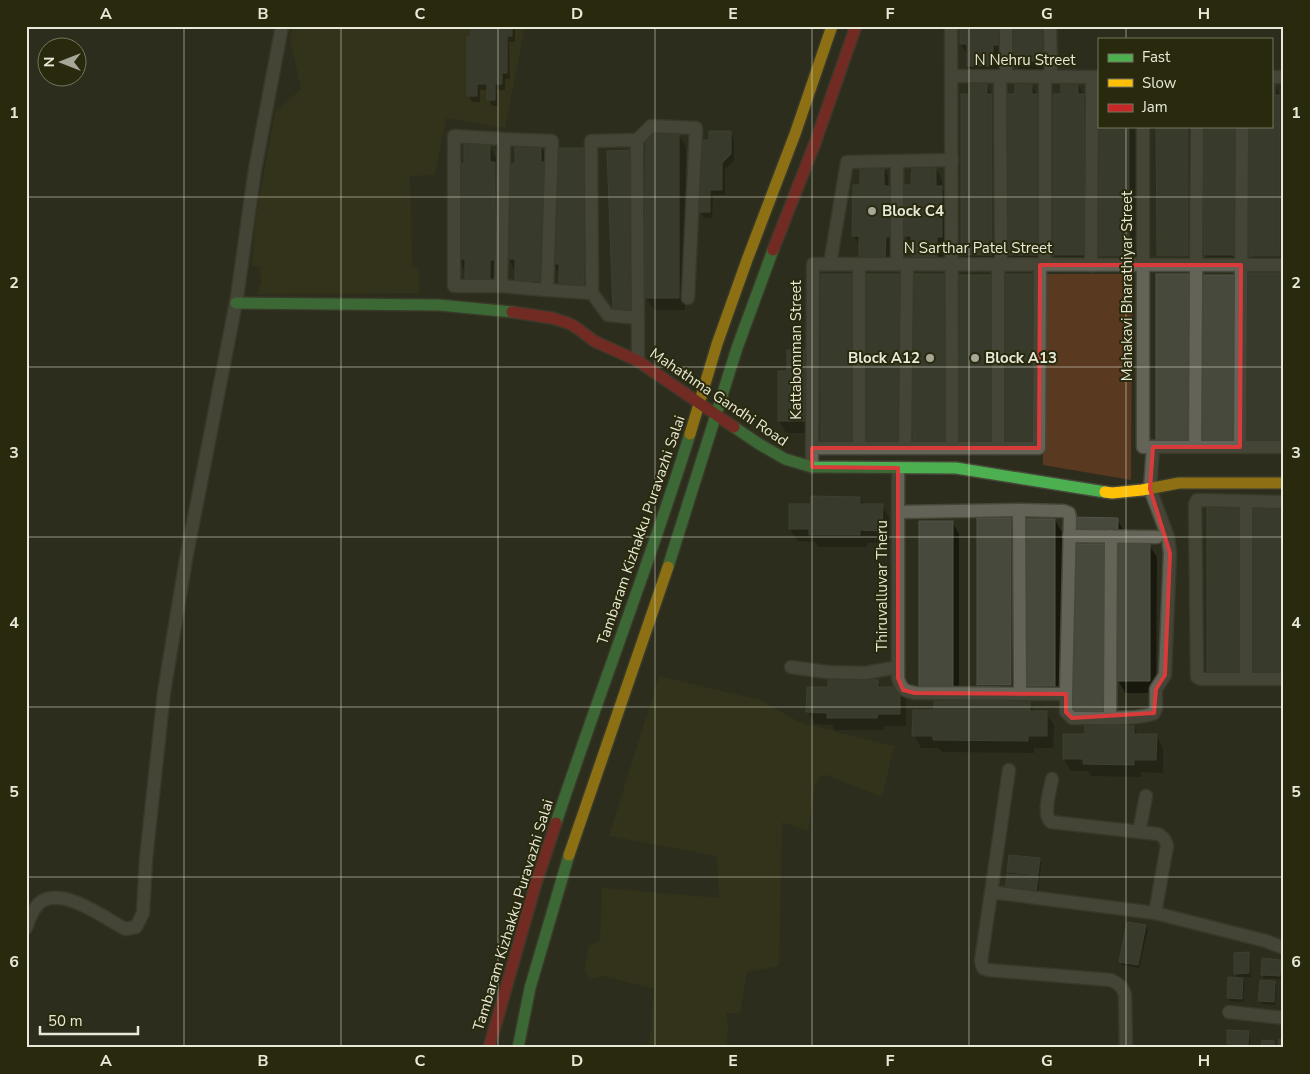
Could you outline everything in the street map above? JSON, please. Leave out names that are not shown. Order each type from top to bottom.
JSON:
[{"type":"main road","name":"Tambaram Kizhakku Puravazhi Salai","points":[[489,1048],[532,894],[557,817],[635,599],[737,288],[798,126],[832,26]]},
{"type":"main road","points":[[518,1048],[530,988],[574,840],[668,569],[741,339],[815,143],[856,26]]},
{"type":"main road","name":"Mahathma Gandhi Road","points":[[236,303],[439,305],[525,313],[552,318],[568,323],[594,341],[638,361],[660,374],[759,444],[785,459],[812,467],[956,468],[1112,492],[1150,489],[1179,483],[1284,483]]},
{"type":"street","points":[[26,928],[34,910],[42,902],[54,898],[79,903],[125,929],[136,927],[143,913],[146,859],[164,692],[186,559],[236,303],[256,169],[282,26]]},
{"type":"street","points":[[951,26],[952,448]]},
{"type":"street","points":[[998,448],[1003,76],[1006,26]]},
{"type":"street","points":[[812,448],[1039,448],[1042,265],[1050,26]]},
{"type":"street","name":"N Nehru Street","points":[[952,76],[1095,77]]},
{"type":"street","points":[[1091,265],[1095,77]]},
{"type":"street","points":[[638,318],[608,315],[592,293],[591,142],[637,140],[651,126],[696,128],[688,298]]},
{"type":"street","name":"Mahakavi Bharathiyar Street","points":[[1143,128],[1143,265],[1150,489]]},
{"type":"street","points":[[1195,447],[1197,128]]},
{"type":"street","points":[[1240,447],[1242,128]]},
{"type":"street","points":[[547,290],[552,141],[454,136],[454,286],[501,286],[547,290],[592,293]]},
{"type":"street","points":[[501,286],[504,139]]},
{"type":"street","points":[[637,140],[638,361]]},
{"type":"street","points":[[830,264],[847,162],[952,160]]},
{"type":"street","points":[[897,161],[902,264],[905,448]]},
{"type":"street","name":"N Sarthar Patel Street","points":[[813,264],[1284,265]]},
{"type":"street","name":"Kattabomman Street","points":[[812,467],[813,264]]},
{"type":"street","points":[[859,264],[859,448]]},
{"type":"street","points":[[1148,447],[1284,447]]},
{"type":"street","name":"Thiruvalluvar Theru","points":[[898,468],[898,678],[900,685],[903,690],[915,693],[1020,694]]},
{"type":"street","points":[[899,512],[1019,510],[1064,511],[1069,513],[1066,712],[1072,718],[1150,715],[1154,713],[1156,708],[1156,689],[1165,675],[1170,553],[1168,537],[1150,489]]},
{"type":"street","points":[[1284,502],[1197,500],[1195,504],[1197,676],[1201,679],[1284,679]]},
{"type":"street","points":[[1246,502],[1246,679]]},
{"type":"street","points":[[1019,510],[1020,694],[1066,694]]},
{"type":"street","points":[[1070,536],[1156,537]]},
{"type":"street","points":[[1110,717],[1111,536]]},
{"type":"street","points":[[791,667],[827,672],[865,673],[898,667]]},
{"type":"street","points":[[1009,770],[981,961],[983,968],[988,970],[1111,980],[1119,984],[1124,990],[1125,995],[1126,1048]]},
{"type":"street","points":[[1052,779],[1046,813],[1051,822],[1163,836],[1167,846],[1156,913]]},
{"type":"street","points":[[1139,832],[1146,796]]},
{"type":"street","points":[[991,892],[1156,913],[1266,941],[1284,948]]},
{"type":"street","points":[[1229,1012],[1284,1018]]},
{"type":"highlighted area","points":[[1040,265],[1241,265],[1240,447],[1153,447],[1150,489],[1170,553],[1165,675],[1156,689],[1154,713],[1072,718],[1066,712],[1066,694],[915,693],[903,690],[898,678],[898,468],[812,467],[812,448],[1039,448]]},
{"type":"shaded area","points":[[293,26],[525,26],[505,128],[446,118],[435,175],[410,176],[412,267],[419,268],[419,293],[257,294],[261,282],[260,267],[252,266],[255,223],[275,112],[301,89],[290,38]]},
{"type":"shaded area","points":[[1043,274],[1132,274],[1131,480],[1043,465]]},
{"type":"shaded area","points":[[659,676],[760,700],[799,722],[894,746],[882,797],[826,775],[821,776],[815,784],[808,831],[782,822],[779,966],[747,972],[740,1013],[726,1013],[728,1029],[726,1048],[649,1048],[654,989],[603,976],[590,979],[585,971],[588,946],[600,941],[602,888],[719,898],[717,856],[609,836]]},
{"type":"building","points":[[471,26],[512,26],[512,36],[507,36],[507,73],[502,73],[502,84],[495,84],[495,100],[487,100],[487,84],[477,84],[477,96],[467,96],[467,37],[471,37]]},
{"type":"building","points":[[960,26],[998,26],[998,45],[993,45],[993,66],[967,66],[967,44],[960,44]]},
{"type":"building","points":[[1012,26],[1044,26],[1044,61],[1012,61]]},
{"type":"building","points":[[969,83],[987,83],[987,94],[992,94],[992,255],[961,255],[961,94],[969,94]]},
{"type":"building","points":[[1015,83],[1032,83],[1032,94],[1038,94],[1038,255],[1007,255],[1006,94],[1015,94]]},
{"type":"building","points":[[1061,83],[1078,83],[1078,94],[1084,94],[1084,255],[1053,255],[1053,94],[1061,94]]},
{"type":"building","points":[[1272,83],[1275,83],[1275,95],[1280,95],[1280,256],[1249,256],[1249,128],[1272,128]]},
{"type":"building","points":[[1098,128],[1129,128],[1129,256],[1098,256]]},
{"type":"building","points":[[1156,128],[1188,128],[1188,256],[1157,256]]},
{"type":"building","points":[[1204,128],[1235,128],[1235,255],[1204,255]]},
{"type":"building","points":[[709,131],[731,131],[731,154],[722,163],[722,190],[710,190],[710,212],[700,212],[700,140],[709,140]]},
{"type":"building","points":[[646,133],[679,133],[679,298],[645,298]]},
{"type":"building","points":[[464,144],[490,144],[490,162],[495,162],[495,260],[490,260],[490,281],[465,281],[465,259],[457,259],[456,164],[464,164]]},
{"type":"building","points":[[515,144],[541,144],[541,162],[546,162],[546,260],[540,260],[541,281],[515,281],[515,259],[508,259],[507,164],[515,164]]},
{"type":"building","points":[[558,148],[584,148],[584,166],[589,166],[590,265],[584,265],[584,285],[559,285],[559,264],[551,264],[555,169],[559,168]]},
{"type":"building","points":[[629,150],[633,312],[613,311],[607,151]]},
{"type":"building","name":"Block C4","points":[[860,166],[884,166],[884,186],[891,186],[891,237],[886,237],[885,258],[859,258],[859,236],[852,236],[853,185],[860,185]]},
{"type":"building","points":[[912,166],[936,166],[936,186],[942,186],[942,237],[937,237],[937,257],[911,257],[911,236],[904,236],[904,185],[911,185]]},
{"type":"building","points":[[1247,273],[1281,273],[1281,441],[1247,441]]},
{"type":"building","points":[[821,274],[854,274],[854,441],[821,441]]},
{"type":"building","points":[[866,274],[900,274],[900,441],[866,441]]},
{"type":"building","name":"Block A12","points":[[913,274],[946,274],[946,441],[913,441]]},
{"type":"building","points":[[1003,274],[1037,274],[1037,441],[1003,441]]},
{"type":"building","points":[[1156,274],[1189,274],[1189,441],[1156,441]]},
{"type":"building","name":"Block A13","points":[[958,275],[992,275],[992,442],[958,442]]},
{"type":"building","points":[[1200,275],[1234,275],[1234,442],[1200,442]]},
{"type":"building","points":[[787,350],[808,350],[808,421],[778,421],[778,371],[787,371]]},
{"type":"building","points":[[811,496],[860,497],[860,504],[883,504],[882,531],[860,530],[860,535],[809,535],[809,529],[789,529],[789,504],[811,504]]},
{"type":"building","points":[[1207,505],[1241,505],[1241,672],[1207,672]]},
{"type":"building","points":[[1252,507],[1284,507],[1284,674],[1252,674]]},
{"type":"building","points":[[1073,517],[1118,518],[1118,531],[1073,531]]},
{"type":"building","points":[[977,518],[1011,518],[1011,685],[977,685]]},
{"type":"building","points":[[1022,519],[1055,519],[1055,686],[1022,686]]},
{"type":"building","points":[[919,521],[953,521],[953,688],[919,688]]},
{"type":"building","points":[[1117,543],[1150,543],[1150,681],[1116,681]]},
{"type":"building","points":[[1071,544],[1104,544],[1104,711],[1071,711]]},
{"type":"building","points":[[828,679],[878,680],[878,687],[900,687],[900,714],[878,714],[877,718],[827,718],[827,713],[806,712],[807,687],[828,687]]},
{"type":"building","points":[[934,701],[1030,701],[1030,711],[1047,711],[1047,736],[1028,736],[1028,741],[933,740],[933,736],[912,736],[913,710],[934,710]]},
{"type":"building","points":[[1085,726],[1134,726],[1134,734],[1157,734],[1156,760],[1134,760],[1134,765],[1083,764],[1083,759],[1063,759],[1063,734],[1085,734]]},
{"type":"building","points":[[1009,855],[1040,858],[1038,875],[1007,872]]},
{"type":"building","points":[[1007,874],[1038,876],[1036,893],[1005,891]]},
{"type":"building","points":[[1127,922],[1146,925],[1138,965],[1119,962]]},
{"type":"building","points":[[1249,952],[1249,973],[1234,974],[1234,953]]},
{"type":"building","points":[[1262,958],[1281,960],[1280,976],[1261,975]]},
{"type":"building","points":[[1228,977],[1243,978],[1242,999],[1227,998]]},
{"type":"building","points":[[1260,980],[1275,981],[1274,1002],[1258,1001]]},
{"type":"building","points":[[1227,1030],[1249,1031],[1248,1045],[1227,1044]]},
{"type":"building","points":[[1279,1039],[1284,1039],[1284,1048],[1278,1048]]},
{"type":"building","points":[[1262,1040],[1274,1041],[1274,1048],[1261,1048]]},
{"type":"traffic: fast","points":[[668,567],[737,348],[773,250]]},
{"type":"traffic: fast","points":[[236,303],[439,305],[512,312]]},
{"type":"traffic: fast","points":[[734,427],[785,459],[812,467],[956,468],[1105,492]]},
{"type":"traffic: fast","points":[[556,823],[658,532],[690,434]]},
{"type":"traffic: fast","points":[[518,1048],[530,988],[569,855]]},
{"type":"traffic: slow","points":[[690,434],[717,344],[795,134],[832,26]]},
{"type":"traffic: slow","points":[[1105,492],[1142,490],[1179,483],[1284,483]]},
{"type":"traffic: slow","points":[[569,855],[668,567]]},
{"type":"traffic: jam","points":[[773,250],[815,143],[856,26]]},
{"type":"traffic: jam","points":[[512,312],[552,318],[568,323],[594,341],[638,361],[734,427]]},
{"type":"traffic: jam","points":[[489,1048],[535,886],[556,823]]},
{"type":"place","name":"Block C4","points":[[872,211]]},
{"type":"place","name":"Block A12","points":[[930,358]]},
{"type":"place","name":"Block A13","points":[[975,358]]}]
